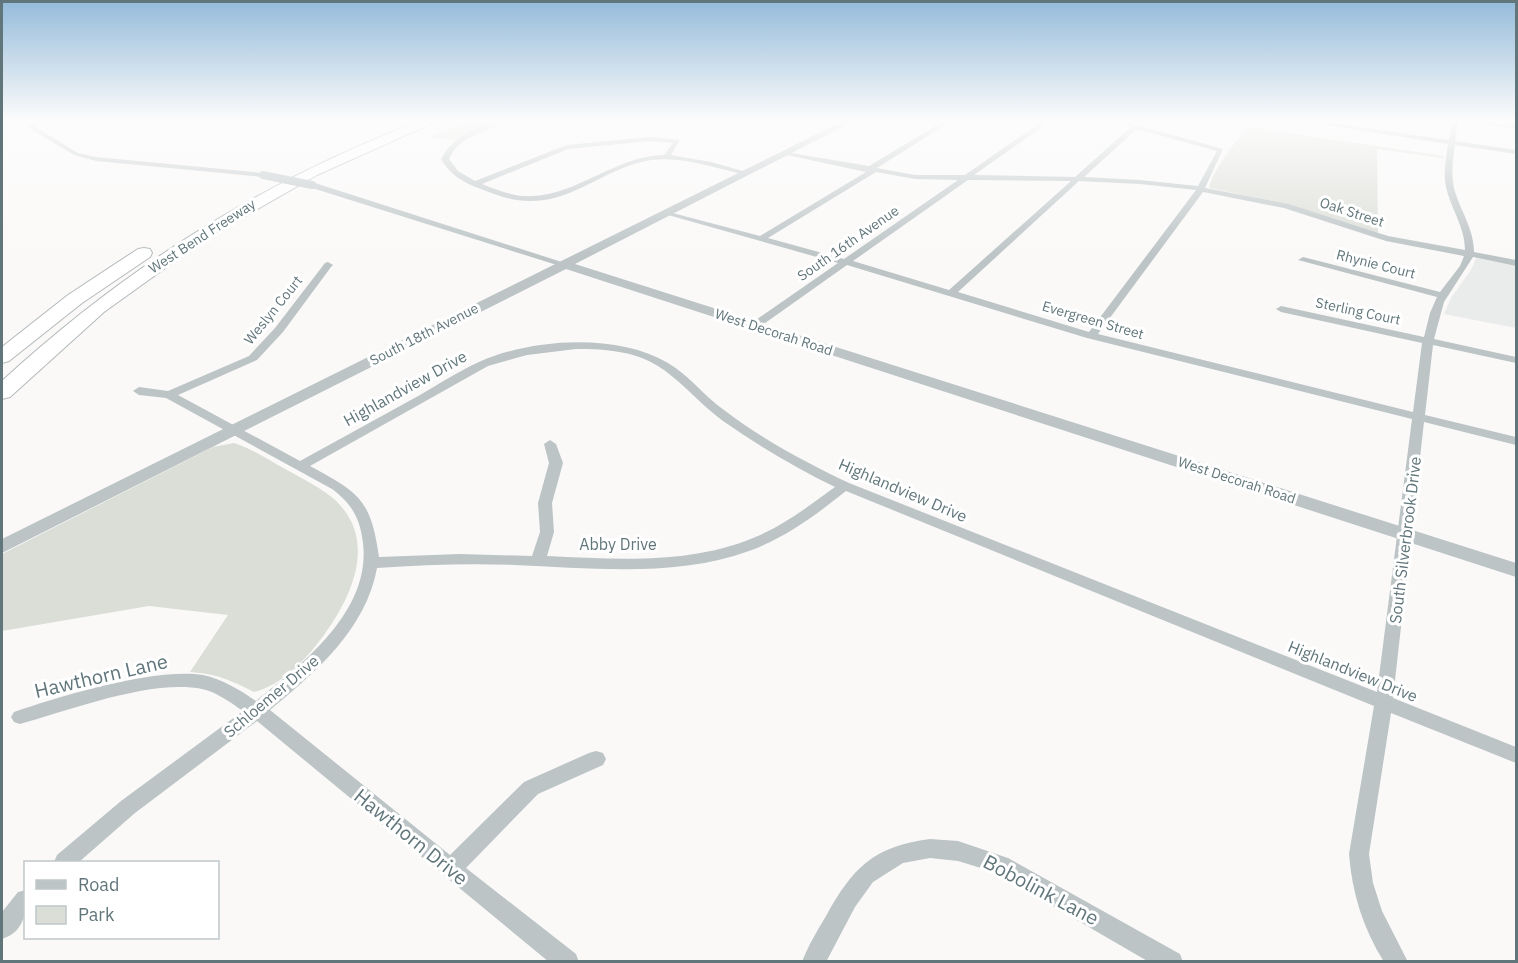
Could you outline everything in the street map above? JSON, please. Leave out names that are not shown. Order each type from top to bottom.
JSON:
[{"type":"highway","name":"West Bend Freeway","points":[[2,357],[75,299],[198,220],[299,167]]},
{"type":"highway","name":"West Bend Freeway","points":[[2,392],[28,366],[106,300],[252,203],[323,167]]},
{"type":"street","name":"West Decorah Road","points":[[179,167],[263,175],[312,185],[1516,570]]},
{"type":"street","points":[[448,167],[475,184],[507,197],[544,197],[568,192],[621,167]]},
{"type":"street","points":[[475,184],[517,167]]},
{"type":"street","points":[[717,167],[746,172]]},
{"type":"street","name":"South 18th Avenue","points":[[2,547],[757,167]]},
{"type":"street","name":"Oak Street","points":[[855,167],[915,177],[1076,179],[1140,182],[1201,189],[1286,206],[1386,238],[1516,263]]},
{"type":"street","points":[[761,239],[875,167]]},
{"type":"street","name":"South 16th Avenue","points":[[754,326],[981,167]]},
{"type":"street","points":[[950,294],[1090,167]]},
{"type":"street","points":[[1091,336],[1201,189],[1212,167]]},
{"type":"street","points":[[1449,167],[1450,189],[1466,223],[1469,253]]},
{"type":"street","name":"Evergreen Street","points":[[665,213],[846,262],[1091,336],[1516,441]]},
{"type":"street","name":"South Silverbrook Drive","points":[[1397,962],[1367,905],[1360,875],[1359,854],[1384,702],[1428,341],[1434,314],[1442,295],[1464,267],[1469,253]]},
{"type":"street","name":"Rhynie Court","points":[[1303,260],[1442,295]]},
{"type":"street","name":"Weslyn Court","points":[[169,395],[254,358],[279,330],[328,264]]},
{"type":"street","name":"Sterling Court","points":[[1281,309],[1516,360]]},
{"type":"street","name":"Highlandview Drive","points":[[301,466],[484,364],[513,354],[535,350],[614,347],[645,355],[666,365],[702,398],[742,429],[796,462],[844,486],[1516,755]]},
{"type":"street","name":"Schloemer Drive","points":[[65,861],[98,831],[297,678],[327,649],[350,619],[364,590],[372,563],[371,537],[366,520],[354,500],[337,486],[169,395],[139,391]]},
{"type":"street","points":[[538,561],[546,532],[545,503],[556,463],[550,444]]},
{"type":"street","name":"Abby Drive","points":[[372,563],[434,559],[620,563],[679,561],[726,553],[762,540],[801,520],[844,486]]},
{"type":"street","name":"Hawthorn Lane","points":[[20,717],[135,687],[187,680],[220,687],[256,711]]},
{"type":"street","name":"Hawthorn Drive","points":[[256,711],[568,962]]},
{"type":"street","points":[[451,869],[531,788],[596,759]]},
{"type":"street","name":"Bobolink Lane","points":[[813,962],[861,880],[879,865],[901,853],[926,848],[952,849],[977,855],[1002,866],[1172,962]]},
{"type":"street","points":[[2,928],[24,902]]},
{"type":"shaded area","points":[[1476,258],[1516,266],[1516,328],[1444,314],[1451,298],[1471,270]]},
{"type":"green space","points":[[1218,167],[1377,167],[1378,233],[1292,205],[1209,188]]},
{"type":"green space","points":[[234,443],[261,455],[329,495],[347,515],[355,532],[358,549],[352,585],[335,619],[294,670],[275,683],[254,692],[223,678],[190,672],[228,615],[149,606],[2,631],[2,554],[213,447]]}]
